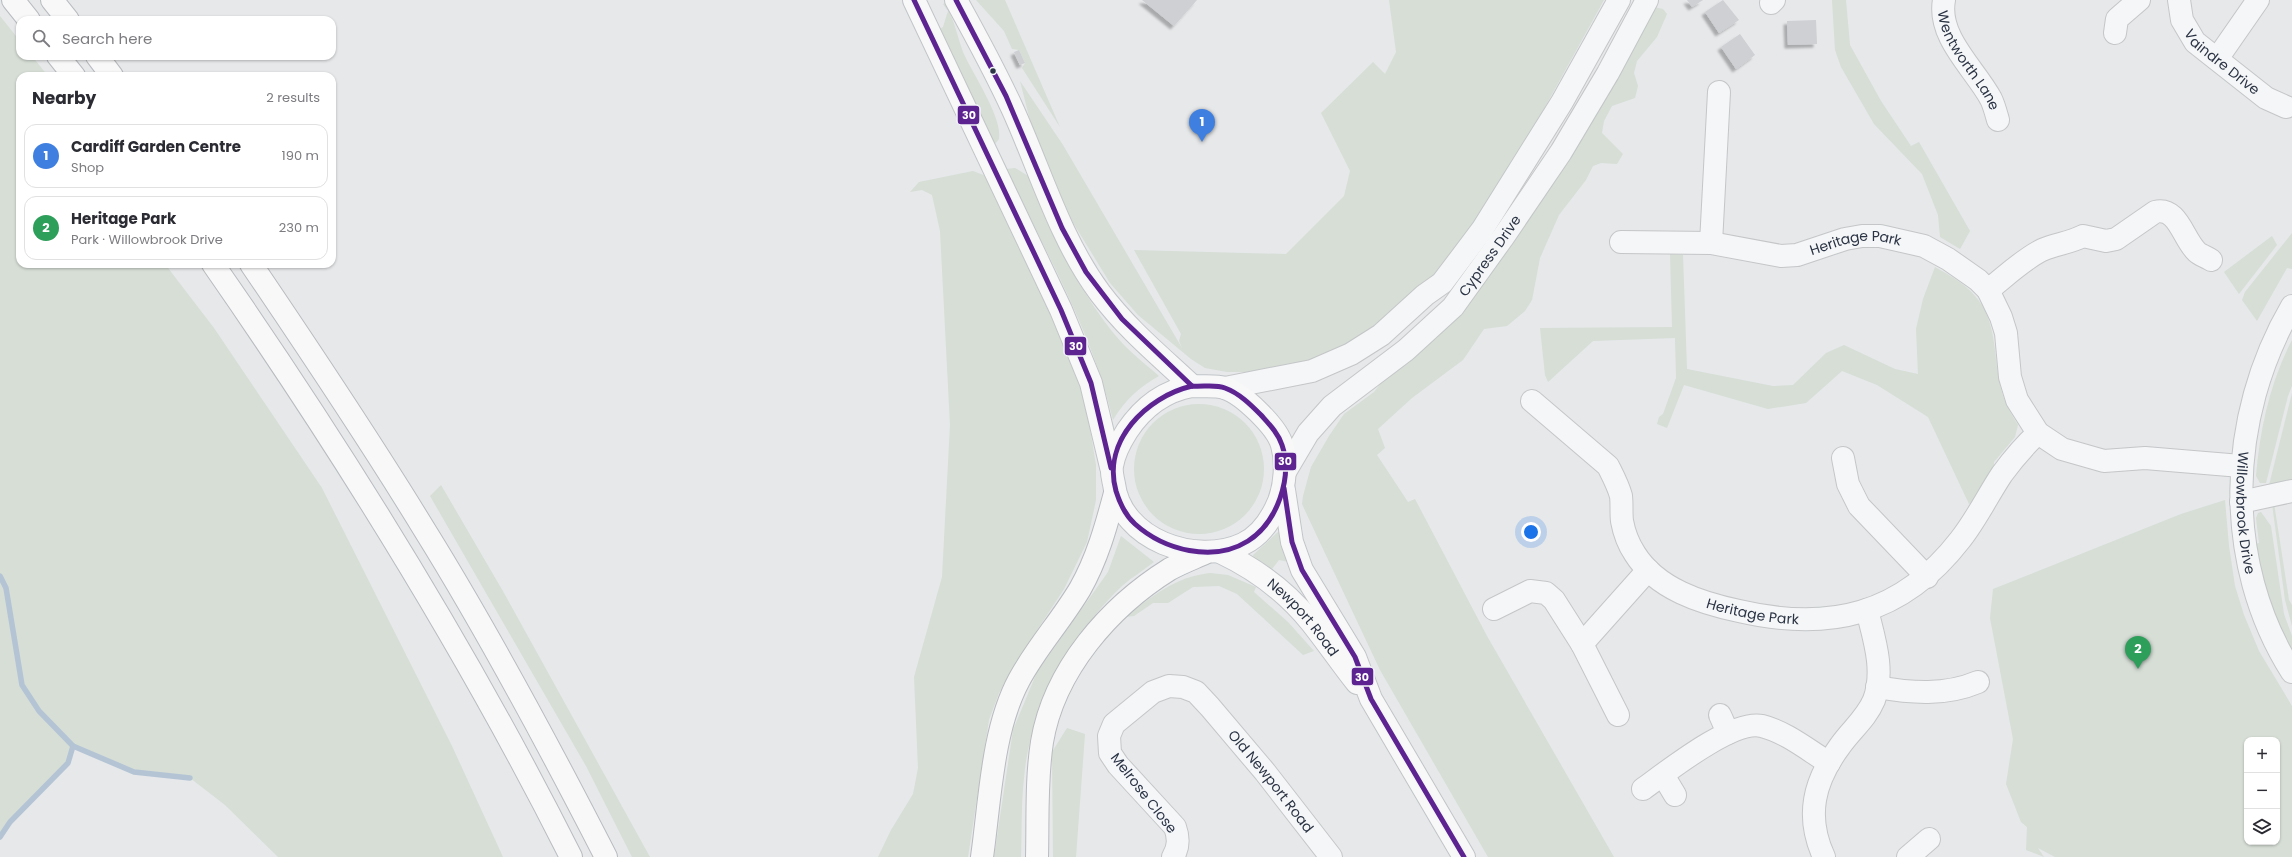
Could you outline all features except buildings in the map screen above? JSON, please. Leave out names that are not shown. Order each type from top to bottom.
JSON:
[{"type":"main road","points":[[13,0],[26,16]]},
{"type":"main road","points":[[52,0],[65,16]]},
{"type":"main road","points":[[914,0],[1061,310],[1091,383],[1112,468],[1115,493],[1123,511],[1130,521],[1139,529],[1160,541],[1180,548],[1213,552]]},
{"type":"main road","points":[[956,0],[1010,104],[1051,204],[1080,262],[1100,293],[1120,318],[1148,348],[1192,386]]},
{"type":"main road","points":[[61,60],[71,72]]},
{"type":"main road","points":[[99,60],[109,72]]},
{"type":"main road","points":[[216,268],[307,402],[405,558],[513,746],[571,857]]},
{"type":"main road","points":[[255,268],[331,381],[447,567],[565,776],[606,857]]},
{"type":"main road","points":[[1112,468],[1118,446],[1140,414],[1162,396],[1178,388],[1192,386],[1225,388]]},
{"type":"main road","name":"Newport Road","points":[[1225,388],[1252,406],[1274,431],[1282,444],[1284,480],[1292,542],[1297,559],[1308,582],[1355,657],[1371,699],[1464,857]]},
{"type":"main road","points":[[1037,857],[1038,784],[1042,742],[1048,716],[1064,681],[1093,637],[1133,595],[1171,568],[1213,552],[1244,544],[1263,529],[1274,513],[1284,480]]},
{"type":"main road","points":[[982,857],[1003,720],[1018,680],[1079,590],[1093,563],[1104,534],[1115,493]]},
{"type":"main road","name":"Newport Road","points":[[1213,552],[1250,567],[1286,595],[1312,623],[1340,663],[1371,699]]},
{"type":"street","name":"Cypress Drive","points":[[1225,388],[1312,371],[1351,354],[1385,332],[1425,295],[1442,283],[1482,230],[1562,102],[1619,0]]},
{"type":"street","name":"Cypress Drive","points":[[1284,480],[1304,437],[1332,406],[1406,350],[1453,307],[1504,236],[1561,152],[1608,73],[1647,0]]},
{"type":"street","name":"Wentworth Lane","points":[[1944,0],[1943,18],[1948,34],[1991,100],[1998,120]]},
{"type":"street","points":[[2115,33],[2117,19],[2139,0]]},
{"type":"street","name":"Vaindre Drive","points":[[2179,0],[2182,20],[2188,33],[2195,42],[2266,98],[2286,107]]},
{"type":"street","points":[[2217,59],[2258,0]]},
{"type":"street","points":[[1711,243],[1719,92]]},
{"type":"street","points":[[1988,290],[2027,259],[2044,250],[2070,243],[2083,236],[2106,241],[2116,239],[2155,212],[2162,210],[2170,212],[2197,252],[2211,260]]},
{"type":"street","name":"Heritage Park","points":[[1621,242],[1711,243],[1781,256],[1797,254],[1845,239],[1880,236],[1924,246],[1939,253],[1978,280],[1988,290],[2001,317],[2006,333],[2010,377],[2017,400],[2038,433],[2062,449],[2104,461],[2145,458],[2241,466]]},
{"type":"street","name":"Willowbrook Drive","points":[[2292,306],[2270,350],[2260,376],[2246,430],[2241,466],[2241,502],[2246,554],[2260,605],[2276,646],[2292,672]]},
{"type":"street","name":"Heritage Park","points":[[1532,401],[1608,466],[1616,480],[1621,497],[1622,521],[1628,539],[1636,554],[1648,570],[1679,592],[1711,604],[1754,615],[1813,619],[1842,616],[1879,606],[1911,590],[1927,577],[1961,540],[2003,473],[2038,433]]},
{"type":"street","points":[[1843,458],[1848,484],[1859,506],[1927,577]]},
{"type":"street","points":[[2241,502],[2292,491]]},
{"type":"street","points":[[1582,644],[1648,570]]},
{"type":"street","points":[[1494,609],[1530,591],[1546,593],[1554,600],[1582,644],[1618,715]]},
{"type":"street","points":[[1824,857],[1815,833],[1813,809],[1814,794],[1829,763],[1840,746],[1865,718],[1874,699],[1877,687],[1879,656],[1867,610]]},
{"type":"street","points":[[1877,687],[1916,693],[1942,692],[1963,688],[1978,682]]},
{"type":"street","name":"Melrose Close","points":[[1173,857],[1176,851],[1178,838],[1175,827],[1118,765],[1110,752],[1109,736],[1114,724],[1153,692],[1169,686],[1183,687],[1196,692],[1210,707]]},
{"type":"street","name":"Old Newport Road","points":[[1210,707],[1270,778],[1331,857]]},
{"type":"street","points":[[1644,789],[1724,724],[1761,725],[1774,730],[1829,763]]},
{"type":"street","points":[[1663,775],[1675,795]]},
{"type":"street","points":[[1908,857],[1930,839]]},
{"type":"shaded area","points":[[976,0],[1005,0],[1060,127],[1022,68],[1025,63],[1019,50],[1012,49],[1004,31]]},
{"type":"shaded area","points":[[1389,0],[1604,0],[1519,154],[1440,272],[1375,331],[1324,359],[1249,372],[1227,372],[1205,368],[1191,359],[1138,315],[1110,283],[1069,216],[1033,132],[1020,81],[1063,145],[1182,348],[1179,341],[1181,334],[1134,250],[1286,254],[1344,196],[1350,171],[1321,113],[1373,62],[1385,74],[1396,52]]},
{"type":"shaded area","points":[[1832,0],[1846,0],[1850,45],[1881,101],[1911,146],[1919,142],[1970,231],[1960,249],[1940,237],[1938,215],[1922,174],[1874,124],[1841,67],[1835,50]]},
{"type":"shaded area","points":[[945,3],[967,61],[992,108],[999,130],[999,139],[994,145],[938,30],[943,27],[948,11],[943,4]]},
{"type":"shaded area","points":[[1654,7],[1663,9],[1667,14],[1657,37],[1637,61],[1634,73],[1638,86],[1635,98],[1612,106],[1604,121],[1602,133],[1623,154],[1617,164],[1601,163],[1593,166],[1586,180],[1559,215],[1540,258],[1532,300],[1525,311],[1507,326],[1484,329],[1463,360],[1412,398],[1378,429],[1385,448],[1377,455],[1408,502],[1415,499],[1487,636],[1614,857],[1488,857],[1380,670],[1302,504],[1303,496],[1311,467],[1344,414],[1374,392],[1389,373],[1415,353]]},
{"type":"shaded area","points":[[0,16],[16,36],[16,60],[35,60],[45,72],[16,72],[16,268],[168,268],[214,328],[322,488],[452,746],[503,857],[278,857],[225,805],[190,778],[134,772],[73,746],[68,763],[10,822],[0,837]]},
{"type":"shaded area","points":[[1015,168],[1030,177],[1058,244],[1098,312],[1127,348],[1159,376],[1133,395],[1122,406],[1113,420],[1104,387],[1080,323],[1006,169]]},
{"type":"shaded area","points":[[973,171],[986,176],[1070,351],[1083,392],[1089,422],[1096,465],[1096,500],[1087,542],[1064,589],[1017,661],[999,693],[989,720],[968,857],[878,857],[891,830],[913,794],[918,768],[914,677],[942,577],[950,425],[940,231],[932,195],[922,190],[910,192],[919,182]]},
{"type":"shaded area","points":[[2292,233],[2292,269],[2287,268],[2257,321],[2242,300],[2245,292]]},
{"type":"shaded area","points":[[2272,236],[2277,245],[2239,294],[2224,272]]},
{"type":"shaded area","points":[[1670,254],[1683,255],[1687,369],[1773,386],[1793,385],[1826,353],[1844,345],[1895,369],[1918,374],[1916,329],[1923,299],[1935,267],[1961,283],[1975,296],[1988,317],[1994,340],[2002,394],[2018,425],[2015,437],[1994,462],[1993,483],[1983,494],[1969,504],[1928,417],[1877,385],[1842,371],[1806,403],[1768,409],[1684,385],[1667,428],[1657,424],[1659,417],[1663,414],[1676,378],[1675,338],[1593,341],[1548,382],[1545,375],[1540,328],[1672,327]]},
{"type":"shaded area","points":[[2292,340],[2292,386],[2288,396],[2266,483],[2260,483],[2256,476],[2263,423],[2272,389],[2284,356]]},
{"type":"shaded area","points":[[2292,393],[2292,482],[2269,485]]},
{"type":"shaded area","points":[[1205,404],[1224,409],[1245,423],[1259,444],[1263,456],[1263,482],[1259,494],[1245,515],[1224,529],[1212,533],[1193,534],[1174,529],[1153,515],[1139,494],[1135,482],[1134,463],[1139,444],[1153,423],[1174,409],[1186,405]]},
{"type":"shaded area","points":[[441,485],[504,593],[650,857],[632,857],[586,766],[430,496]]},
{"type":"shaded area","points":[[2225,500],[2229,546],[2235,586],[2244,615],[2259,651],[2292,706],[2292,857],[2055,857],[2038,848],[2044,857],[2026,850],[2027,827],[2021,822],[2006,784],[2013,739],[1990,618],[1993,589],[2181,514]]},
{"type":"shaded area","points":[[2274,503],[2289,600],[2292,605],[2292,626],[2285,600],[2272,504]]},
{"type":"shaded area","points":[[2261,512],[2271,526],[2284,614],[2292,636],[2292,654],[2267,597],[2254,544],[2259,543],[2256,518],[2258,513]]},
{"type":"shaded area","points":[[1279,531],[1289,562],[1279,560],[1272,569],[1254,559],[1253,555]]},
{"type":"shaded area","points":[[1121,536],[1154,562],[1122,586],[1103,605],[1070,649],[1056,673],[1044,699],[1028,751],[1022,798],[1021,857],[994,857],[1013,730],[1037,672],[1108,572]]},
{"type":"shaded area","points":[[1210,573],[1228,575],[1256,587],[1254,592],[1288,622],[1314,651],[1303,655],[1237,594],[1219,586],[1193,587],[1168,603],[1153,603],[1134,616],[1126,617],[1155,595],[1175,583],[1197,575]]},
{"type":"shaded area","points":[[1067,728],[1085,734],[1076,857],[1053,857],[1052,752]]},
{"type":"waterway","points":[[0,576],[6,588],[22,685],[39,711],[73,746],[134,772],[190,778]]},
{"type":"waterway","points":[[0,837],[10,822],[68,763],[73,746]]},
{"type":"transit line","name":"30","points":[[914,0],[1061,310],[1091,383],[1111,468]]},
{"type":"transit line","name":"30","points":[[956,0],[1006,96],[1062,228],[1086,272],[1122,319],[1192,386]]},
{"type":"transit line","name":"30","points":[[1192,386],[1221,387],[1235,393],[1261,415],[1270,425],[1282,445],[1285,458],[1284,485],[1280,498],[1267,523],[1248,541],[1234,548],[1220,551],[1205,552],[1189,550],[1174,547],[1160,541],[1147,533],[1128,517],[1121,505],[1116,491],[1113,473],[1116,455],[1122,439],[1132,424],[1144,411],[1159,400],[1192,386]]},
{"type":"transit line","name":"30","points":[[1284,488],[1292,542],[1302,570],[1355,657],[1371,699],[1464,857]]},
{"type":"place","name":"Cardiff Garden Centre","points":[[1202,142]]},
{"type":"place","name":"Heritage Park","points":[[2138,669]]}]
